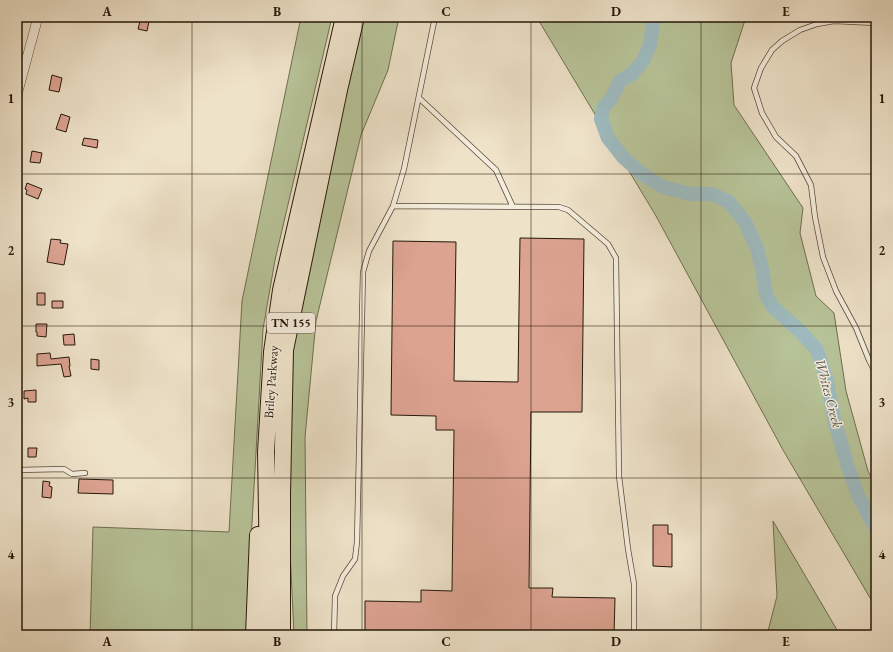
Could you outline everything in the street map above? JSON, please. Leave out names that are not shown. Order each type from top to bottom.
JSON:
[{"type":"highway","name":"Briley Parkway","points":[[269,635],[266,452],[272,352],[282,290],[344,17]]},
{"type":"highway","name":"Briley Parkway","points":[[282,635],[282,494],[285,350],[339,90],[356,17]]},
{"type":"highway","points":[[254,635],[260,496],[266,452]]},
{"type":"street","points":[[17,95],[38,17]]},
{"type":"lane","points":[[334,635],[335,596],[343,576],[355,559],[357,542],[363,272],[369,252],[393,206],[404,169],[435,17]]},
{"type":"lane","points":[[876,24],[834,21],[817,24],[800,30],[782,41],[772,50],[761,68],[754,88],[762,113],[776,137],[796,156],[811,185],[823,258],[836,291],[856,328],[876,374]]},
{"type":"lane","points":[[419,98],[496,170],[513,207]]},
{"type":"lane","points":[[393,206],[560,207],[568,210],[608,244],[616,258],[619,476],[634,584],[634,635]]},
{"type":"lane","points":[[17,470],[64,469],[72,474],[85,473]]},
{"type":"green space","points":[[301,17],[332,17],[275,260],[263,329],[247,635],[90,635],[93,527],[229,532],[242,301]]},
{"type":"green space","points":[[364,17],[399,17],[388,70],[361,135],[316,321],[305,437],[307,635],[294,635],[288,506],[291,351],[302,280]]},
{"type":"green space","points":[[539,17],[746,17],[731,63],[734,105],[803,208],[800,233],[816,296],[834,313],[846,391],[868,471],[876,487],[876,608],[783,450],[656,216],[539,21]]},
{"type":"green space","points":[[773,521],[840,635],[767,635],[777,596]]},
{"type":"building","points":[[141,17],[150,17],[147,31],[138,29]]},
{"type":"building","points":[[52,75],[62,78],[59,92],[49,90]]},
{"type":"building","points":[[61,114],[70,117],[66,132],[56,129]]},
{"type":"building","points":[[84,138],[98,140],[97,148],[82,145]]},
{"type":"building","points":[[32,151],[42,153],[40,163],[30,162]]},
{"type":"building","points":[[27,183],[42,189],[38,199],[26,194],[27,190],[25,189]]},
{"type":"building","points":[[520,238],[584,239],[582,412],[531,412],[529,588],[553,588],[552,597],[615,598],[614,635],[365,635],[365,601],[421,602],[421,590],[452,591],[454,430],[436,430],[436,416],[391,415],[393,241],[456,242],[454,381],[518,382]]},
{"type":"building","points":[[51,239],[61,240],[60,243],[68,244],[64,265],[47,262]]},
{"type":"building","points":[[37,293],[45,293],[45,305],[37,305]]},
{"type":"building","points":[[52,301],[63,301],[63,308],[52,308]]},
{"type":"building","points":[[36,324],[47,324],[46,337],[37,336]]},
{"type":"building","points":[[74,334],[75,345],[64,345],[63,335]]},
{"type":"building","points":[[50,353],[51,359],[69,357],[71,376],[64,377],[61,364],[37,366],[37,354]]},
{"type":"building","points":[[91,359],[99,360],[99,370],[91,369]]},
{"type":"building","points":[[36,390],[36,402],[28,402],[28,398],[24,399],[24,391]]},
{"type":"building","points":[[28,448],[37,448],[36,457],[28,457]]},
{"type":"building","points":[[79,479],[113,480],[113,494],[78,493]]},
{"type":"building","points":[[43,481],[50,482],[49,486],[52,487],[51,498],[42,497]]},
{"type":"building","points":[[653,525],[668,525],[668,534],[672,534],[672,567],[653,566]]},
{"type":"waterway","name":"Whites Creek","points":[[654,17],[650,44],[643,61],[632,74],[620,81],[611,99],[603,108],[601,119],[608,138],[623,157],[642,174],[663,187],[690,194],[712,194],[729,202],[745,222],[757,248],[766,295],[773,307],[800,331],[817,350],[827,381],[835,423],[848,467],[858,495],[876,529]]}]
